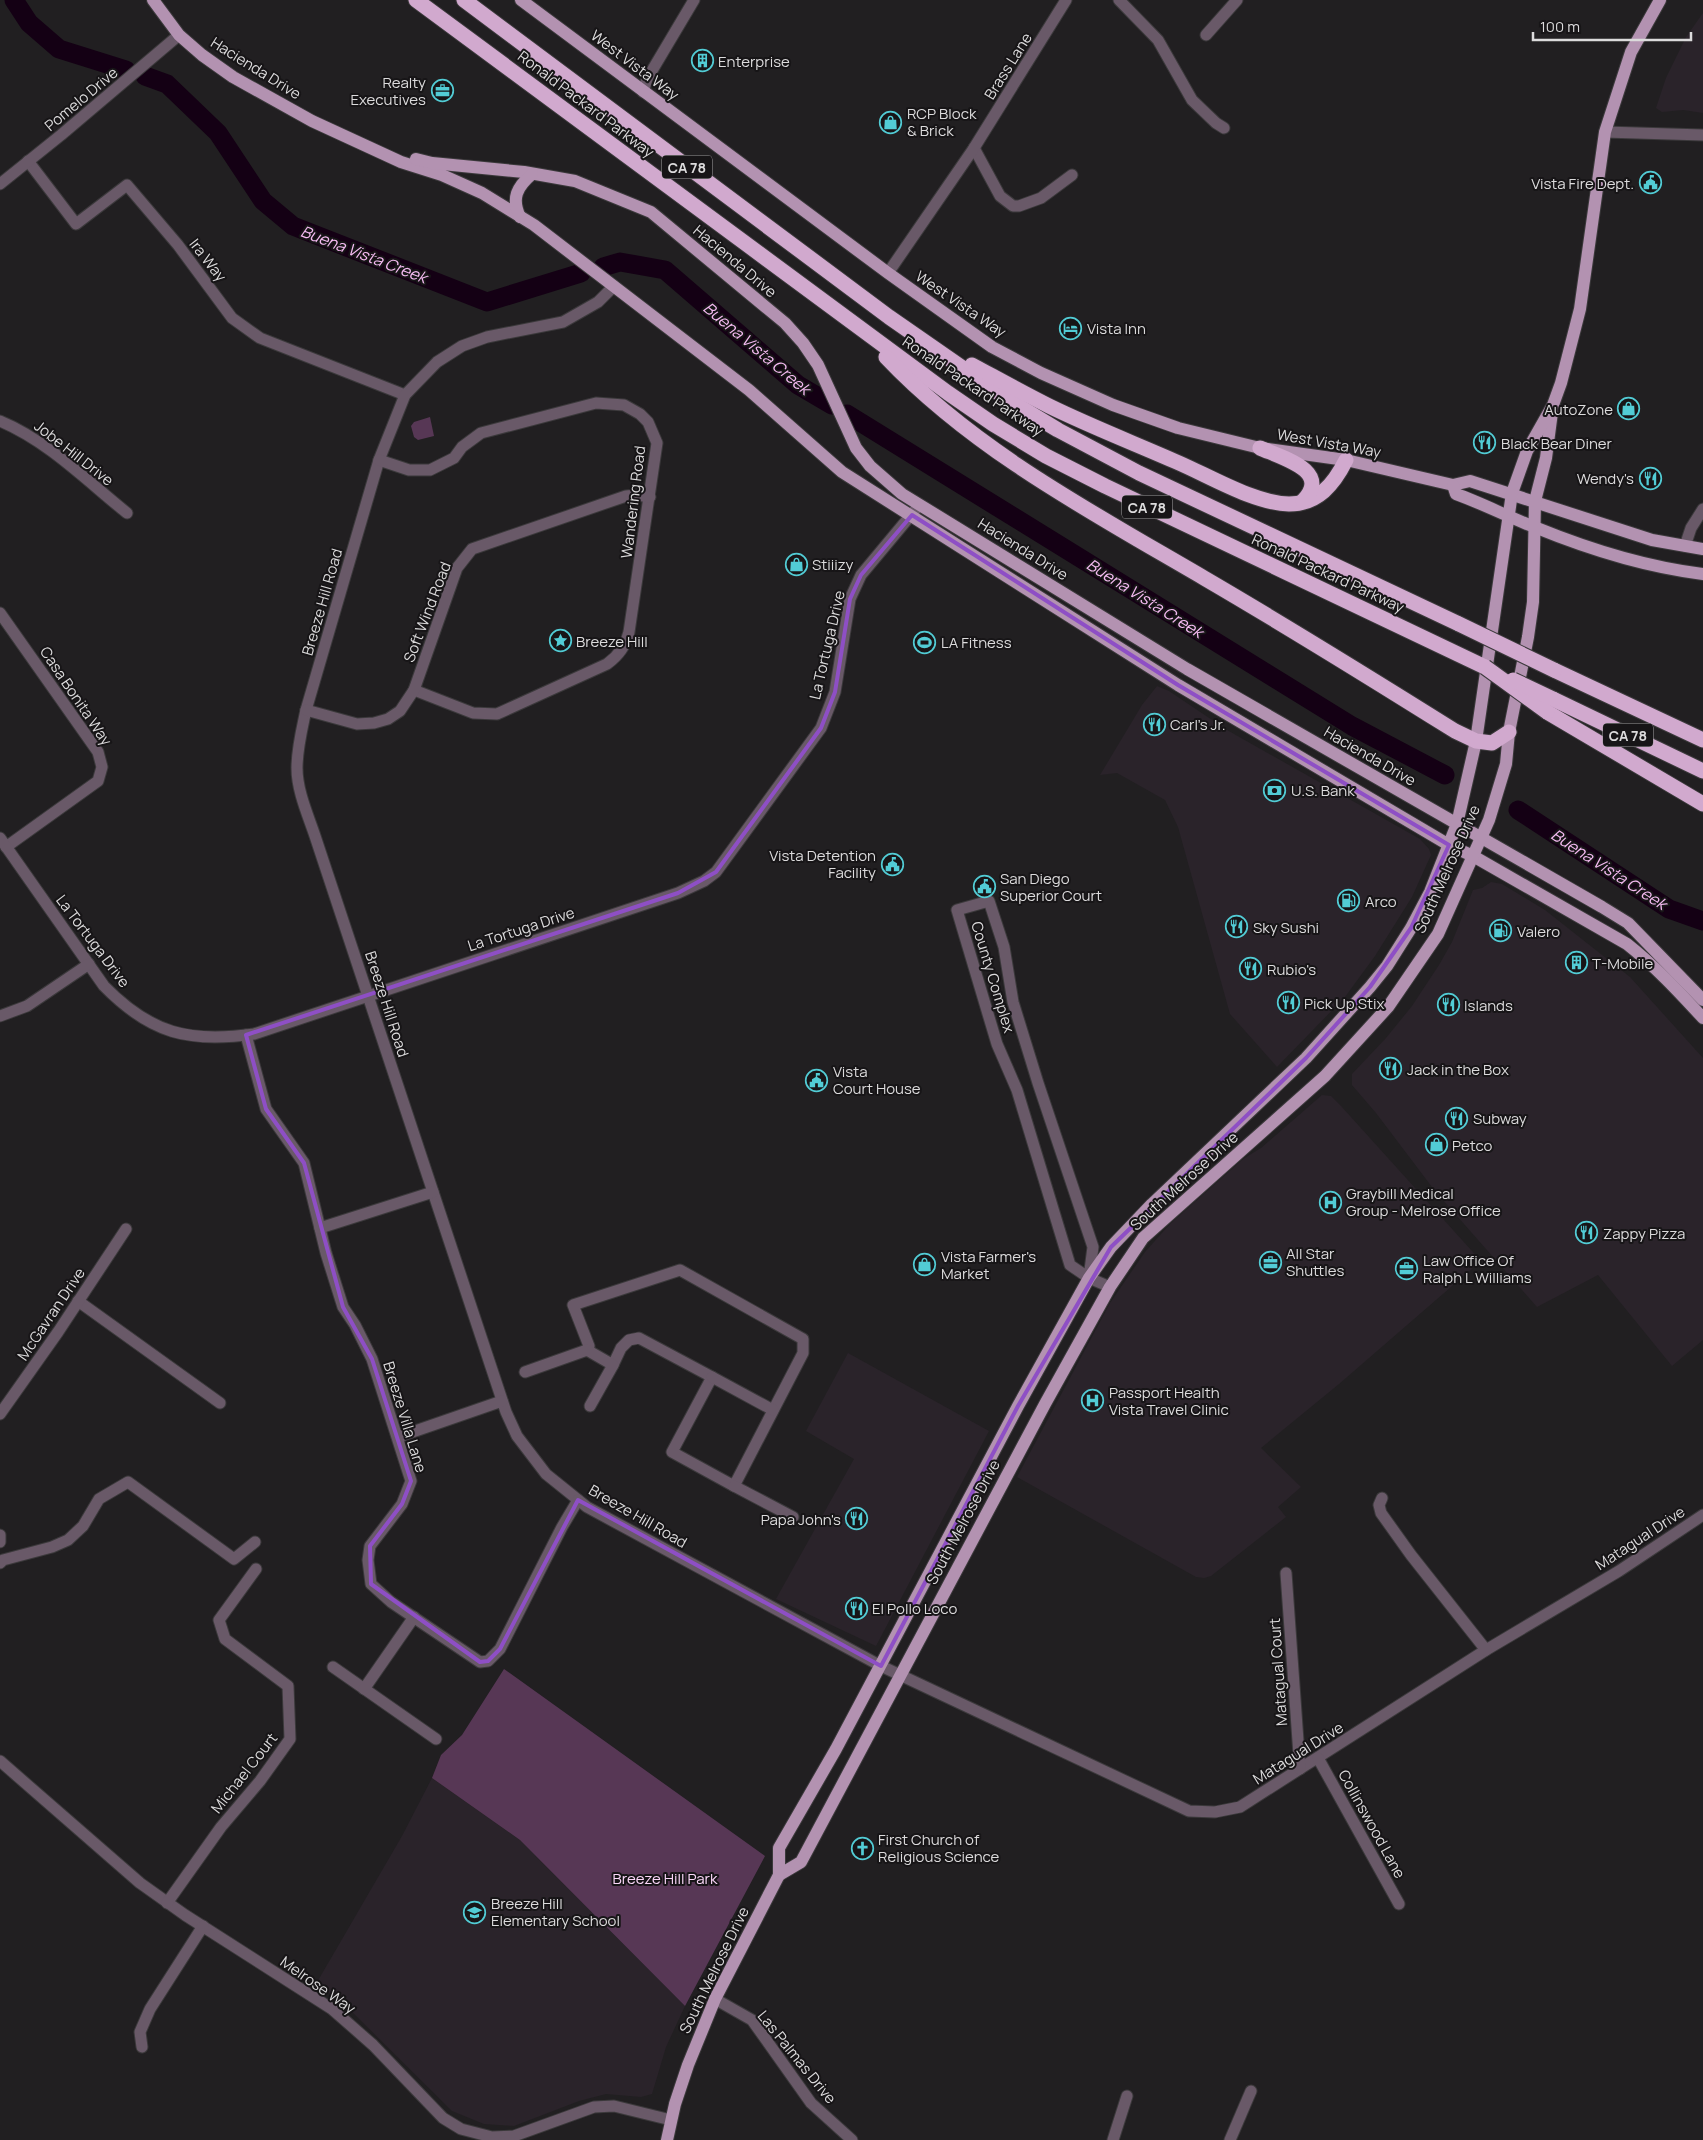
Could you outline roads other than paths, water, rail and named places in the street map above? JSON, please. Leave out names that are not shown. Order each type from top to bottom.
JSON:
[{"type":"highway","name":"Ronald Packard Parkway","points":[[416,0],[948,394],[993,424],[1046,456],[1138,502],[1485,667],[1550,705]]},
{"type":"highway","name":"Ronald Packard Parkway","points":[[464,0],[911,333],[1010,402],[1058,430],[1139,472],[1703,740]]},
{"type":"highway","points":[[861,330],[906,378],[988,444],[1082,507],[1236,596],[1455,731],[1476,741],[1492,743],[1509,732]]},
{"type":"highway","points":[[911,333],[1049,406],[1243,492],[1266,500],[1289,504],[1318,496],[1328,488],[1346,460]]},
{"type":"highway","points":[[1260,448],[1306,470],[1312,476],[1314,482],[1313,490],[1304,501]]},
{"type":"highway","points":[[1611,697],[1703,730]]},
{"type":"highway","points":[[1550,705],[1703,804]]},
{"type":"highway","name":"CA 78","points":[[1550,705],[1703,771]]},
{"type":"main road","name":"Hacienda Drive","points":[[153,0],[179,35],[202,55],[233,77],[312,121],[401,162],[442,175],[474,190],[520,217],[614,286],[749,390],[842,472],[916,510],[1187,669],[1628,923],[1703,1000]]},
{"type":"main road","name":"West Vista Way","points":[[521,0],[888,274],[992,347],[1040,373],[1112,405],[1178,428],[1260,448],[1346,460],[1453,485],[1470,481],[1512,493],[1652,540],[1703,549]]},
{"type":"main road","points":[[1553,405],[1580,309],[1605,132],[1632,52],[1660,0]]},
{"type":"main road","name":"Hacienda Drive","points":[[358,142],[397,155],[432,163],[532,174],[575,181],[651,212],[785,323],[804,343],[818,365],[856,448],[870,466],[902,494],[916,510],[1186,690],[1449,846],[1473,856],[1626,944],[1646,959],[1703,1018]]},
{"type":"main road","points":[[520,217],[514,202],[515,195],[524,181],[532,174]]},
{"type":"main road","name":"South Melrose Drive","points":[[667,2140],[671,2120],[688,2065],[715,1999],[779,1874],[779,1848],[836,1749],[1018,1406],[1089,1278],[1111,1247],[1145,1211],[1175,1180],[1306,1058],[1370,987],[1410,928],[1430,892],[1457,824],[1476,741],[1512,493],[1527,451],[1553,405]]},
{"type":"main road","name":"South Melrose Drive","points":[[779,1874],[801,1862],[899,1674],[1110,1287],[1143,1238],[1325,1076],[1388,1007],[1438,934],[1489,820],[1506,764],[1509,732],[1533,602],[1535,501],[1546,458],[1553,405]]},
{"type":"main road","name":"West Vista Way","points":[[1453,485],[1456,494],[1535,527],[1629,560],[1703,574]]},
{"type":"street","points":[[643,92],[648,79],[694,0]]},
{"type":"street","name":"Brass Lane","points":[[888,274],[974,148],[1066,0]]},
{"type":"street","points":[[1119,0],[1158,40],[1192,100],[1216,123],[1224,128]]},
{"type":"street","points":[[1206,34],[1235,0]]},
{"type":"street","name":"Pomelo Drive","points":[[0,184],[179,35]]},
{"type":"street","points":[[1605,132],[1703,135]]},
{"type":"street","points":[[974,148],[1000,196],[1013,206],[1019,206],[1041,198],[1072,175]]},
{"type":"street","name":"Ira Way","points":[[28,161],[76,224],[127,185],[178,245],[232,318],[248,331],[260,338],[405,395]]},
{"type":"street","name":"Breeze Hill Road","points":[[614,286],[598,302],[563,322],[509,332],[462,346],[437,362],[405,395],[380,460],[306,710],[299,739],[297,769],[301,791],[502,1401],[518,1436],[546,1474],[587,1507],[881,1666]]},
{"type":"street","name":"Wandering Road","points":[[380,460],[409,470],[430,470],[454,458],[462,447],[481,432],[596,403],[624,405],[640,414],[648,422],[657,443],[629,632],[627,641],[616,657],[598,668],[497,714],[474,713],[414,690]]},
{"type":"street","name":"Jobe Hill Drive","points":[[0,421],[19,429],[39,441],[127,513]]},
{"type":"street","name":"Soft Wind Road","points":[[306,710],[357,724],[374,723],[388,719],[400,711],[414,690],[457,568],[472,549],[626,496],[650,497]]},
{"type":"street","points":[[1685,546],[1690,528],[1703,509]]},
{"type":"street","name":"La Tortuga Drive","points":[[3,842],[104,986],[123,1005],[152,1024],[180,1034],[199,1038],[225,1038],[246,1035],[678,894],[704,881],[716,872],[821,728],[835,692],[850,599],[861,575],[916,510]]},
{"type":"street","name":"Casa Bonita Way","points":[[0,613],[98,752],[102,767],[98,781],[3,842]]},
{"type":"street","name":"County Complex","points":[[1089,1278],[1093,1248],[1013,1002],[1004,946],[989,901],[957,910],[997,1044],[1017,1090],[1070,1265],[1089,1278],[1110,1287]]},
{"type":"street","points":[[0,1016],[26,1006],[90,964]]},
{"type":"street","name":"Breeze Villa Lane","points":[[246,1035],[266,1109],[304,1163],[320,1228],[343,1307],[355,1325],[372,1359],[398,1437],[410,1483],[402,1504],[370,1546],[368,1560],[371,1584],[391,1602],[480,1662],[488,1662],[500,1649],[562,1527],[578,1500]]},
{"type":"street","points":[[320,1228],[433,1192]]},
{"type":"street","name":"McGavran Drive","points":[[0,1414],[58,1332],[126,1229]]},
{"type":"street","points":[[525,1372],[586,1350],[589,1346],[573,1305],[680,1270],[803,1339],[803,1353],[734,1486]]},
{"type":"street","points":[[78,1301],[220,1403]]},
{"type":"street","points":[[590,1406],[621,1348],[629,1340],[639,1338],[773,1410]]},
{"type":"street","points":[[586,1350],[613,1365]]},
{"type":"street","points":[[712,1377],[672,1452],[793,1517]]},
{"type":"street","points":[[398,1437],[502,1401]]},
{"type":"street","points":[[0,1564],[3,1560],[52,1547],[68,1540],[83,1526],[99,1499],[128,1482],[234,1560],[255,1542]]},
{"type":"street","points":[[1382,1498],[1379,1505],[1381,1513],[1411,1555],[1486,1650]]},
{"type":"street","name":"Matagual Drive","points":[[881,1666],[1189,1811],[1215,1812],[1240,1807],[1486,1650],[1619,1571],[1703,1514]]},
{"type":"street","points":[[0,1535],[0,1542]]},
{"type":"street","name":"Michael Court","points":[[167,1903],[221,1827],[260,1781],[290,1739],[288,1686],[225,1639],[219,1620],[256,1568]]},
{"type":"street","name":"Matagual Court","points":[[1286,1573],[1300,1769]]},
{"type":"street","points":[[364,1689],[414,1617]]},
{"type":"street","points":[[333,1667],[436,1740]]},
{"type":"street","name":"Collinswood Lane","points":[[1318,1758],[1399,1904]]},
{"type":"street","name":"Melrose Way","points":[[0,1761],[140,1883],[167,1903],[332,2009],[373,2045],[443,2118],[461,2129],[492,2137],[514,2136],[594,2107],[614,2106],[671,2120]]},
{"type":"street","points":[[142,2047],[140,2032],[150,2009],[203,1926]]},
{"type":"street","name":"Las Palmas Drive","points":[[715,1999],[752,2020],[811,2103],[852,2140]]},
{"type":"street","points":[[1230,2140],[1251,2091]]},
{"type":"street","points":[[1113,2140],[1127,2096]]},
{"type":"waterway","name":"Buena Vista Creek","points":[[14,0],[29,23],[59,49],[126,70]]},
{"type":"waterway","name":"Buena Vista Creek","points":[[145,76],[167,84],[218,133],[263,201],[293,226],[487,302],[581,273]]},
{"type":"waterway","name":"Buena Vista Creek","points":[[603,267],[620,262],[665,270],[798,385],[832,405]]},
{"type":"waterway","name":"Buena Vista Creek","points":[[847,414],[1352,726],[1445,775]]},
{"type":"waterway","name":"Buena Vista Creek","points":[[1518,810],[1669,909],[1703,921]]},
{"type":"place","name":"Enterprise","points":[[702,61]]},
{"type":"place","name":"Realty Executives","points":[[442,91]]},
{"type":"place","name":"RCP Block & Brick","points":[[891,122]]},
{"type":"place","name":"Vista Fire Dept.","points":[[1650,183]]},
{"type":"place","name":"Vista Inn","points":[[1071,328]]},
{"type":"place","name":"AutoZone","points":[[1629,409]]},
{"type":"place","name":"Black Bear Diner","points":[[1485,443]]},
{"type":"place","name":"Wendy's","points":[[1650,478]]},
{"type":"place","name":"Stiiizy","points":[[796,564]]},
{"type":"place","name":"Breeze Hill","points":[[560,641]]},
{"type":"place","name":"LA Fitness","points":[[925,642]]},
{"type":"place","name":"Carl's Jr.","points":[[1154,724]]},
{"type":"place","name":"U.S. Bank","points":[[1275,790]]},
{"type":"place","name":"Vista Detention Facility","points":[[892,864]]},
{"type":"place","name":"San Diego Superior Court","points":[[984,887]]},
{"type":"place","name":"Arco","points":[[1349,901]]},
{"type":"place","name":"Sky Sushi","points":[[1237,927]]},
{"type":"place","name":"Valero","points":[[1501,931]]},
{"type":"place","name":"T-Mobile","points":[[1576,963]]},
{"type":"place","name":"Rubio's","points":[[1251,969]]},
{"type":"place","name":"Pick Up Stix","points":[[1288,1003]]},
{"type":"place","name":"Islands","points":[[1448,1005]]},
{"type":"place","name":"Jack in the Box","points":[[1391,1069]]},
{"type":"place","name":"Vista Court House","points":[[817,1080]]},
{"type":"place","name":"Subway","points":[[1457,1118]]},
{"type":"place","name":"Petco","points":[[1436,1145]]},
{"type":"place","name":"Graybill Medical Group - Melrose Office","points":[[1330,1202]]},
{"type":"place","name":"Zappy Pizza","points":[[1587,1233]]},
{"type":"place","name":"All Star Shuttles","points":[[1270,1262]]},
{"type":"place","name":"Vista Farmer's Market","points":[[925,1265]]},
{"type":"place","name":"Law Office Of Ralph L Williams","points":[[1407,1269]]},
{"type":"place","name":"Passport Health Vista Travel Clinic","points":[[1093,1401]]},
{"type":"place","name":"Papa John's","points":[[857,1519]]},
{"type":"place","name":"El Pollo Loco","points":[[856,1608]]},
{"type":"place","name":"First Church of Religious Science","points":[[862,1848]]},
{"type":"place","name":"Breeze Hill Elementary School","points":[[475,1912]]},
{"type":"park label","name":"Breeze Hill Park","points":[[665,1878]]}]
